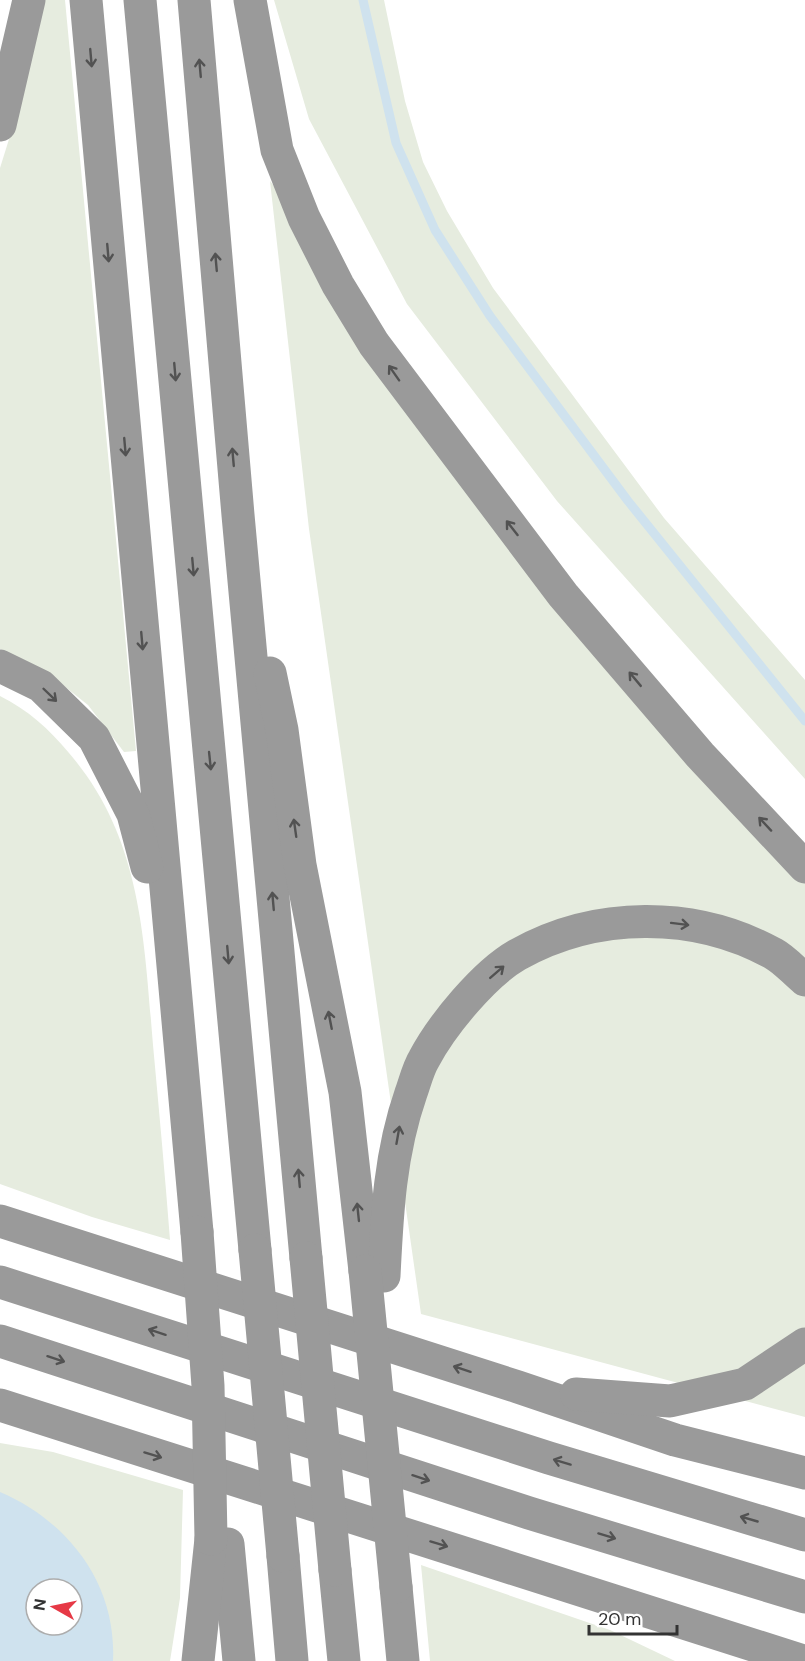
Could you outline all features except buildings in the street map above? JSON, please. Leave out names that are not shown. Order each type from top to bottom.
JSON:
[{"type":"highway","points":[[0,125],[29,0]]},
{"type":"highway","points":[[86,0],[197,1232],[220,1541],[239,1661]]},
{"type":"highway","points":[[140,0],[292,1661]]},
{"type":"highway","points":[[194,0],[238,515],[344,1661]]},
{"type":"highway","points":[[250,0],[277,150],[304,218],[338,285],[374,344],[563,595],[700,755],[805,867]]},
{"type":"highway","points":[[238,515],[282,730],[300,865],[345,1092],[375,1273],[377,1392],[403,1661]]},
{"type":"highway","points":[[0,666],[41,686],[94,738],[133,814],[170,952]]},
{"type":"highway","points":[[375,1273],[398,1136],[423,1059],[462,1002],[516,956],[577,930],[644,920],[711,928],[775,954],[805,980]]},
{"type":"highway","points":[[0,1208],[118,1258]]},
{"type":"highway","points":[[0,1221],[518,1387],[675,1440],[805,1473]]},
{"type":"highway","points":[[0,1282],[560,1461],[805,1535]]},
{"type":"highway","points":[[0,1341],[529,1513],[805,1597]]},
{"type":"highway","points":[[518,1387],[670,1401],[745,1384],[805,1344]]},
{"type":"highway","points":[[0,1405],[803,1661]]},
{"type":"highway","points":[[0,1420],[97,1437]]},
{"type":"highway","points":[[198,1661],[220,1541]]},
{"type":"highway","points":[[581,1589],[724,1661]]},
{"type":"shaded area","points":[[41,0],[65,0],[136,751],[124,752],[88,705],[49,674],[0,649],[0,168],[15,120]]},
{"type":"shaded area","points":[[274,0],[384,0],[405,101],[423,162],[447,211],[493,288],[664,518],[805,680],[805,779],[557,501],[407,304],[309,119]]},
{"type":"shaded area","points":[[270,181],[294,210],[347,312],[805,873],[805,1417],[421,1314],[309,529]]},
{"type":"shaded area","points":[[0,696],[20,707],[38,721],[69,753],[93,786],[112,820],[125,855],[142,928],[170,1240],[92,1217],[0,1184]]},
{"type":"shaded area","points":[[0,1443],[53,1452],[183,1490],[180,1598],[170,1661],[0,1661]]},
{"type":"shaded area","points":[[421,1565],[610,1630],[675,1661],[430,1661]]},
{"type":"water","points":[[0,1492],[25,1504],[47,1520],[84,1558],[107,1606],[112,1633],[113,1661],[0,1661]]},
{"type":"waterway","points":[[363,0],[396,143],[435,230],[490,316],[628,501],[805,721]]}]
